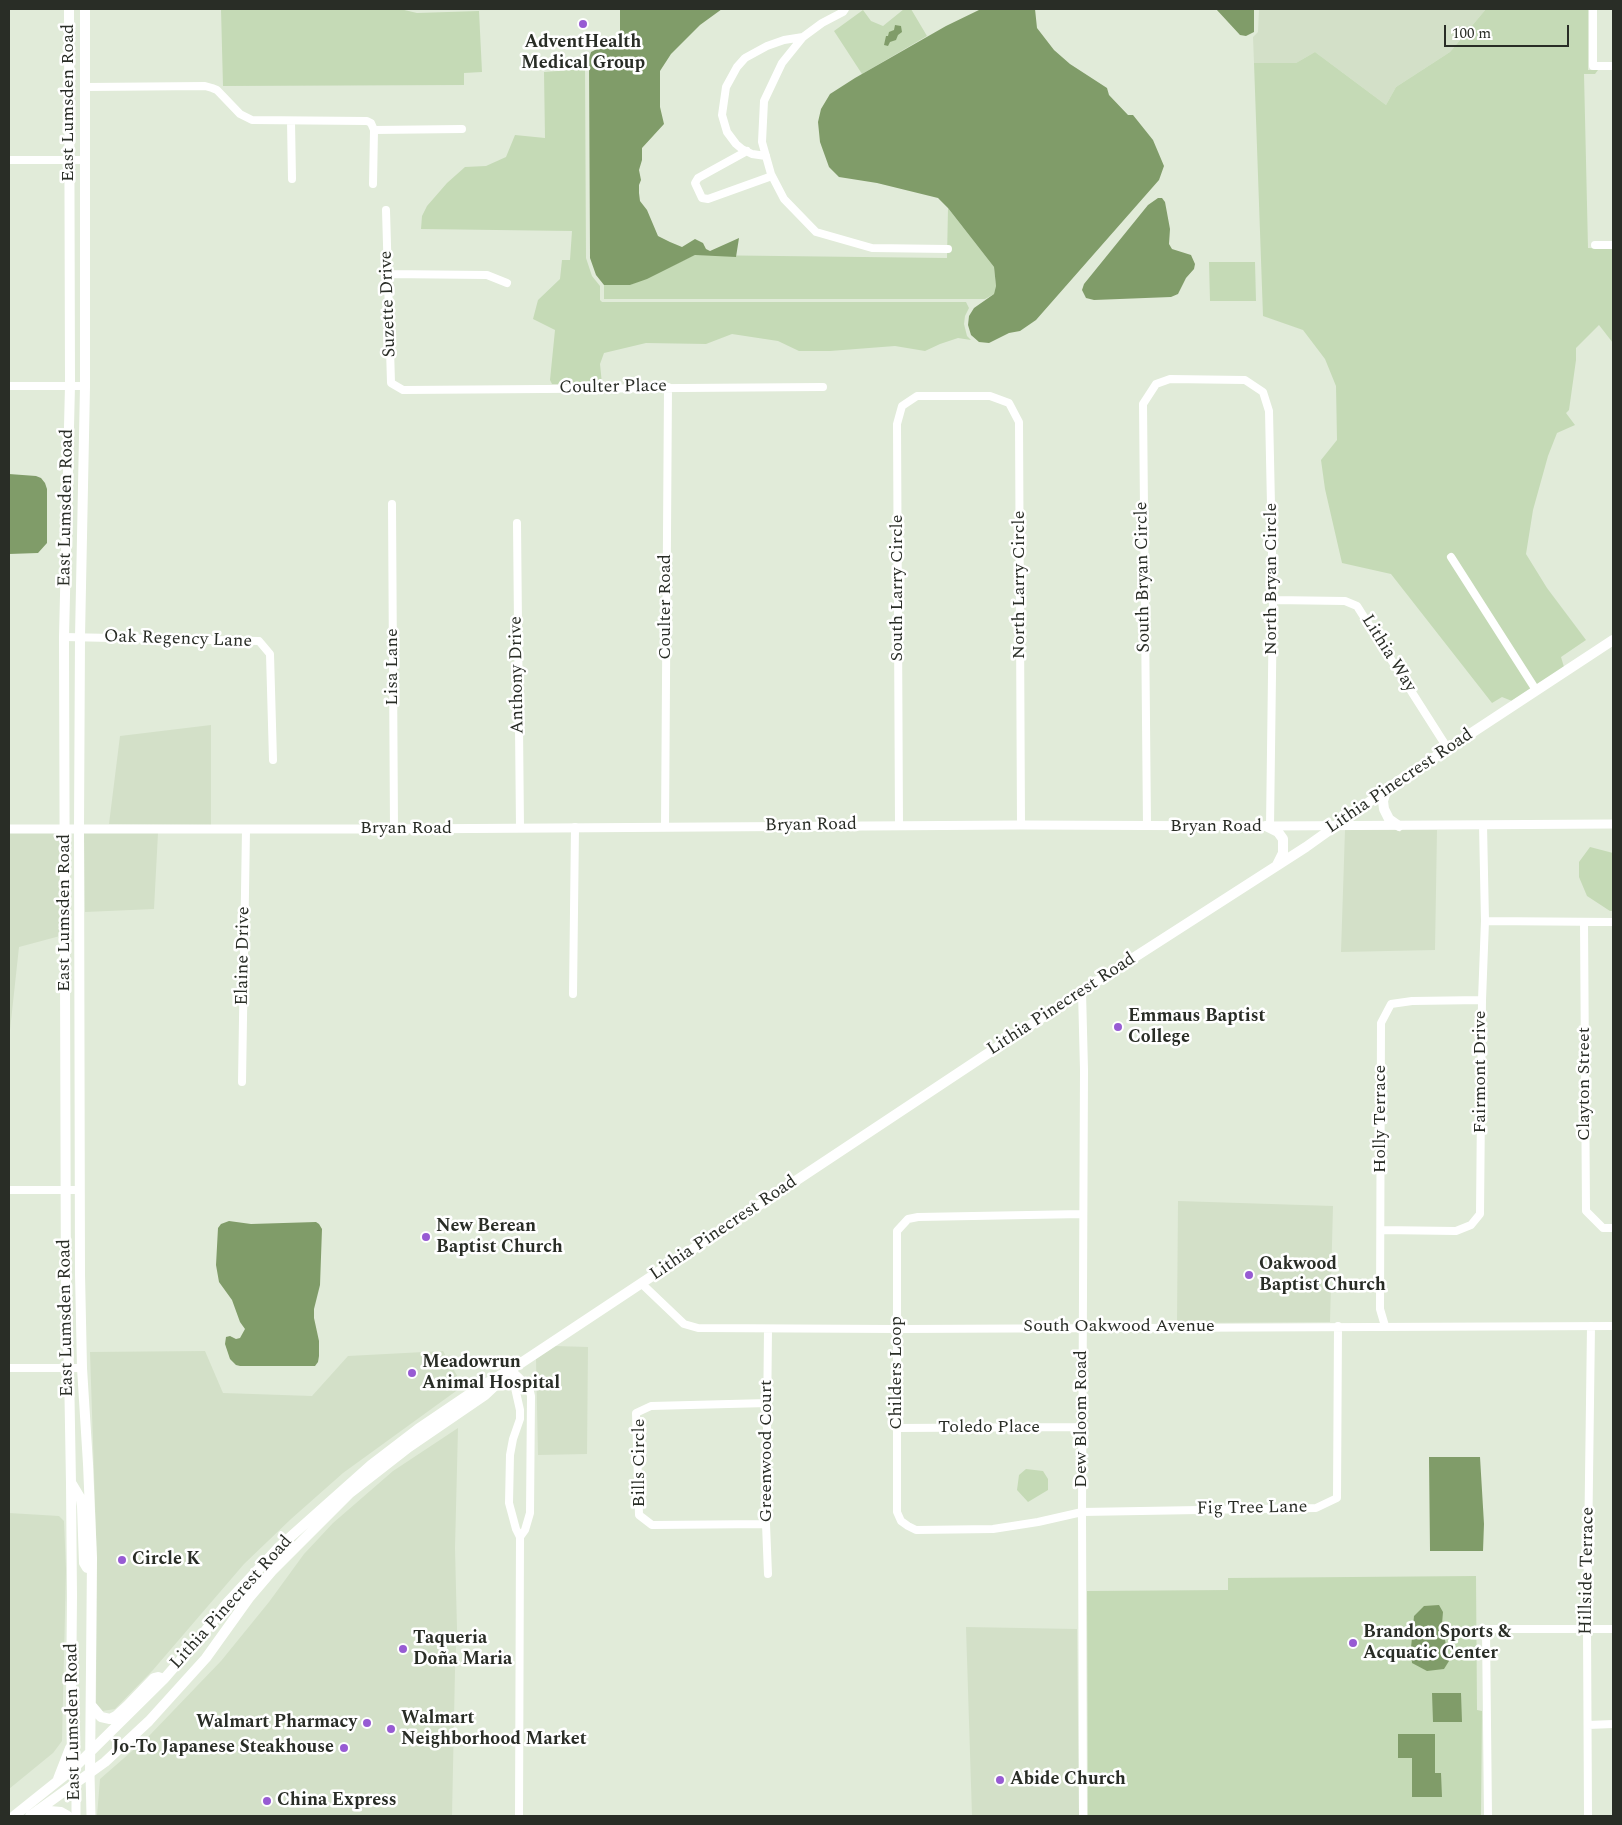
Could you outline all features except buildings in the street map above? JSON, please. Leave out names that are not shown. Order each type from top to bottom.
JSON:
[{"type":"main road","name":"East Lumsden Road","points":[[69,9],[70,386],[64,638],[66,1307],[71,1484],[72,1741],[76,1782]]},
{"type":"main road","name":"East Lumsden Road","points":[[85,9],[85,386],[80,638],[80,1190],[82,1368],[92,1568],[90,1773]]},
{"type":"main road","name":"Lithia Pinecrest Road","points":[[14,1816],[74,1768],[164,1679],[198,1640],[219,1611],[279,1547],[371,1465],[418,1429],[480,1387],[511,1370],[642,1284],[1082,991],[1274,868],[1448,749],[1613,640]]},
{"type":"main road","points":[[1386,791],[1383,801],[1384,809],[1389,819],[1399,826]]},
{"type":"main road","points":[[1268,826],[1278,832],[1283,842],[1282,857],[1274,868]]},
{"type":"main road","name":"Lithia Pinecrest Road","points":[[34,1813],[90,1773],[129,1740],[172,1697],[206,1658],[255,1591],[296,1545],[350,1494],[409,1447],[485,1394],[511,1370]]},
{"type":"main road","points":[[409,1447],[417,1439],[419,1435],[418,1429]]},
{"type":"main road","points":[[71,1484],[81,1499],[85,1566],[92,1568]]},
{"type":"main road","points":[[91,1705],[101,1717],[110,1719],[127,1706],[154,1678],[164,1679]]},
{"type":"main road","points":[[53,1786],[63,1768],[72,1741]]},
{"type":"main road","points":[[34,1813],[61,1812],[68,1816]]},
{"type":"street","points":[[845,9],[803,37],[782,63],[764,101],[762,142],[772,176],[784,199],[816,232],[872,248],[948,250]]},
{"type":"street","points":[[1593,9],[1593,66],[1613,66]]},
{"type":"street","points":[[766,156],[747,152],[736,144],[727,132],[722,115],[726,87],[731,76],[745,58],[784,40],[803,37]]},
{"type":"street","points":[[86,87],[205,86],[217,90],[240,114],[252,120],[367,121],[371,123],[374,130],[373,184]]},
{"type":"street","points":[[291,121],[292,179]]},
{"type":"street","points":[[374,130],[462,129]]},
{"type":"street","points":[[747,152],[698,178],[696,183],[702,198],[708,199],[772,176]]},
{"type":"street","points":[[9,160],[85,160]]},
{"type":"street","name":"Suzette Drive","points":[[386,210],[391,383],[403,390]]},
{"type":"street","points":[[1595,244],[1613,245]]},
{"type":"street","points":[[387,274],[487,276],[507,283]]},
{"type":"street","name":"South Bryan Circle","points":[[1146,826],[1142,404],[1156,384],[1170,379],[1208,380]]},
{"type":"street","name":"North Bryan Circle","points":[[1208,380],[1245,380],[1263,392],[1269,412],[1273,600],[1268,826]]},
{"type":"street","points":[[9,386],[85,386]]},
{"type":"street","name":"Coulter Road","points":[[665,827],[668,387]]},
{"type":"street","name":"Coulter Place","points":[[403,390],[823,387]]},
{"type":"street","name":"South Larry Circle","points":[[899,826],[897,424],[902,406],[917,396],[954,396]]},
{"type":"street","name":"North Larry Circle","points":[[954,396],[990,396],[1010,404],[1018,422],[1021,825]]},
{"type":"street","name":"Lisa Lane","points":[[392,504],[394,829]]},
{"type":"street","name":"Anthony Drive","points":[[516,523],[520,828]]},
{"type":"street","points":[[1451,557],[1536,690]]},
{"type":"street","name":"Lithia Way","points":[[1273,600],[1345,601],[1357,606],[1448,749]]},
{"type":"street","name":"Oak Regency Lane","points":[[64,638],[259,641],[270,654],[273,760]]},
{"type":"street","name":"Bryan Road","points":[[9,829],[1613,824]]},
{"type":"street","name":"Fairmont Drive","points":[[1381,1230],[1456,1231],[1472,1224],[1480,1214],[1482,1000],[1485,921],[1483,825]]},
{"type":"street","points":[[573,994],[575,828]]},
{"type":"street","name":"Elaine Drive","points":[[242,1082],[246,829]]},
{"type":"street","points":[[1485,921],[1613,922]]},
{"type":"street","name":"Clayton Street","points":[[1584,923],[1586,1211],[1603,1228],[1613,1228]]},
{"type":"street","name":"Dew Bloom Road","points":[[1082,991],[1084,1070],[1082,1427],[1084,1816]]},
{"type":"street","name":"Holly Terrace","points":[[1385,1326],[1380,1309],[1381,1023],[1391,1004],[1412,1001],[1482,1000]]},
{"type":"street","points":[[9,1190],[80,1190]]},
{"type":"street","name":"Childers Loop","points":[[1082,1512],[1038,1522],[993,1529],[916,1530],[901,1521],[897,1512],[896,1428],[897,1231],[908,1219],[918,1217],[1083,1214]]},
{"type":"street","name":"South Oakwood Avenue","points":[[642,1284],[684,1324],[698,1328],[1613,1326]]},
{"type":"street","name":"Fig Tree Lane","points":[[1082,1512],[1316,1508],[1337,1498],[1338,1326]]},
{"type":"street","name":"Hillside Terrace","points":[[1588,1816],[1587,1629],[1592,1326]]},
{"type":"street","name":"Greenwood Court","points":[[768,1329],[766,1524],[768,1574]]},
{"type":"street","points":[[9,1368],[82,1368]]},
{"type":"street","points":[[511,1370],[520,1410],[520,1419],[512,1439],[510,1455],[510,1503],[516,1529],[520,1537],[519,1816]]},
{"type":"street","points":[[511,1370],[529,1387],[531,1396],[530,1513],[528,1523],[520,1537]]},
{"type":"street","name":"Bills Circle","points":[[766,1524],[652,1525],[639,1515],[636,1413],[651,1406],[768,1404]]},
{"type":"street","name":"Toledo Place","points":[[896,1428],[1082,1427]]},
{"type":"street","points":[[1488,1816],[1486,1629],[1613,1629]]},
{"type":"street","points":[[1588,1725],[1613,1724]]},
{"type":"street","name":"East Lumsden Road","points":[[90,1773],[91,1816]]},
{"type":"street","name":"East Lumsden Road","points":[[76,1782],[76,1816]]},
{"type":"shaded area","points":[[221,9],[400,9],[417,13],[479,11],[482,72],[464,73],[464,85],[223,86]]},
{"type":"shaded area","points":[[620,9],[722,9],[700,25],[671,54],[660,71],[660,107],[664,124],[642,148],[642,160],[639,170],[641,180],[639,193],[640,201],[647,210],[658,236],[670,242],[682,247],[695,239],[703,243],[706,249],[710,251],[739,238],[736,257],[695,255],[647,279],[630,285],[604,285],[596,275],[590,258],[589,58],[591,52],[597,49],[618,47],[620,43]]},
{"type":"shaded area","points":[[904,9],[911,9],[927,36],[862,74],[834,31],[863,10],[871,21],[883,26]]},
{"type":"shaded area","points":[[981,9],[1035,9],[1037,28],[1054,50],[1070,64],[1107,88],[1109,95],[1128,115],[1133,115],[1153,140],[1164,166],[1159,180],[1036,320],[1020,331],[1009,333],[989,343],[979,342],[971,335],[968,325],[969,316],[974,308],[994,294],[996,286],[994,267],[938,198],[877,183],[839,177],[829,167],[820,142],[818,122],[821,109],[830,94],[946,26]]},
{"type":"shaded area","points":[[1216,9],[1254,9],[1254,32],[1246,36],[1240,35]]},
{"type":"shaded area","points":[[1259,9],[1486,9],[1450,52],[1396,87],[1386,105],[1315,52],[1296,63],[1254,63],[1253,37],[1258,32]]},
{"type":"shaded area","points":[[1486,9],[1588,9],[1588,70],[1598,70],[1595,74],[1584,74],[1588,248],[1613,249],[1613,343],[1599,325],[1576,348],[1569,410],[1566,413],[1575,425],[1557,433],[1548,456],[1533,510],[1526,554],[1547,588],[1586,640],[1561,657],[1564,667],[1512,701],[1502,697],[1492,703],[1391,574],[1342,563],[1325,489],[1321,460],[1337,440],[1336,386],[1325,359],[1303,330],[1263,316],[1254,63],[1296,63],[1315,52],[1386,105],[1396,87],[1450,52]]},
{"type":"shaded area","points":[[895,25],[901,26],[902,32],[888,46],[884,45],[886,36],[894,30]]},
{"type":"shaded area","points":[[585,69],[586,258],[592,276],[600,286],[600,300],[602,302],[966,302],[969,308],[964,324],[967,336],[971,340],[958,338],[925,351],[895,346],[830,351],[799,351],[778,341],[732,334],[706,344],[646,343],[604,353],[600,364],[602,384],[552,384],[550,380],[555,330],[533,319],[538,300],[560,279],[562,260],[570,260],[572,231],[421,229],[422,216],[427,206],[447,183],[465,167],[486,166],[506,157],[515,135],[545,138],[544,72]]},
{"type":"shaded area","points":[[1158,198],[1162,198],[1165,202],[1170,229],[1169,244],[1172,249],[1191,255],[1195,264],[1194,269],[1186,278],[1178,294],[1171,297],[1094,300],[1086,298],[1082,290],[1084,284],[1148,205]]},
{"type":"shaded area","points":[[948,208],[994,267],[996,286],[994,294],[985,299],[604,299],[604,285],[630,285],[695,255],[947,258]]},
{"type":"shaded area","points":[[1209,262],[1255,262],[1256,301],[1210,301]]},
{"type":"shaded area","points":[[9,474],[36,476],[45,483],[47,489],[47,543],[38,553],[9,554]]},
{"type":"shaded area","points":[[211,725],[211,825],[109,824],[120,736]]},
{"type":"shaded area","points":[[1345,830],[1397,830],[1400,832],[1401,830],[1437,830],[1435,950],[1341,952]]},
{"type":"shaded area","points":[[60,832],[60,936],[19,947],[9,1030],[9,833]]},
{"type":"shaded area","points":[[84,833],[158,833],[154,909],[85,912]]},
{"type":"shaded area","points":[[1590,847],[1613,853],[1613,911],[1587,896],[1579,877],[1579,862]]},
{"type":"shaded area","points":[[1178,1201],[1333,1206],[1330,1322],[1177,1323]]},
{"type":"shaded area","points":[[229,1221],[251,1224],[316,1222],[322,1229],[320,1285],[314,1309],[319,1341],[319,1356],[315,1366],[240,1366],[230,1359],[225,1344],[226,1337],[240,1338],[245,1329],[240,1322],[232,1300],[219,1282],[216,1265],[218,1228],[221,1224]]},
{"type":"shaded area","points":[[555,1346],[588,1347],[587,1454],[538,1455],[536,1359]]},
{"type":"shaded area","points":[[205,1351],[223,1393],[312,1396],[348,1356],[443,1351],[463,1386],[343,1473],[291,1519],[244,1564],[153,1670],[115,1709],[102,1711],[96,1704],[97,1564],[90,1352]]},
{"type":"shaded area","points":[[458,1428],[455,1548],[457,1629],[452,1816],[97,1816],[100,1779],[147,1738],[221,1661],[269,1602],[304,1554],[333,1523],[393,1471]]},
{"type":"shaded area","points":[[1429,1457],[1480,1457],[1484,1524],[1483,1551],[1430,1551]]},
{"type":"shaded area","points":[[1026,1469],[1043,1471],[1048,1479],[1048,1490],[1028,1502],[1017,1490],[1019,1475]]},
{"type":"shaded area","points":[[9,1513],[59,1516],[64,1521],[66,1570],[62,1741],[53,1753],[9,1789]]},
{"type":"shaded area","name":"Brandon Sports & Acquatic Center","points":[[1476,1576],[1477,1710],[1482,1711],[1481,1816],[1088,1816],[1087,1591],[1228,1590],[1228,1578]]},
{"type":"shaded area","points":[[1439,1605],[1443,1612],[1442,1624],[1449,1661],[1444,1669],[1427,1671],[1412,1663],[1411,1648],[1414,1616],[1424,1606]]},
{"type":"shaded area","points":[[966,1627],[1077,1629],[1079,1816],[972,1816]]},
{"type":"shaded area","points":[[1432,1693],[1461,1693],[1462,1722],[1433,1722]]},
{"type":"shaded area","points":[[1398,1734],[1435,1734],[1435,1773],[1441,1773],[1442,1797],[1412,1797],[1412,1758],[1398,1758]]},
{"type":"place","name":"AdventHealth Medical Group","points":[[583,24]]},
{"type":"place","name":"Emmaus Baptist College","points":[[1118,1027]]},
{"type":"place","name":"New Berean Baptist Church","points":[[426,1237]]},
{"type":"place","name":"Oakwood Baptist Church","points":[[1249,1275]]},
{"type":"place","name":"Meadowrun Animal Hospital","points":[[412,1373]]},
{"type":"place","name":"Circle K","points":[[122,1560]]},
{"type":"place","name":"Brandon Sports & Acquatic Center","points":[[1353,1643]]},
{"type":"place","name":"Taqueria Doña Maria","points":[[403,1649]]},
{"type":"place","name":"Walmart Pharmacy","points":[[367,1723]]},
{"type":"place","name":"Walmart Neighborhood Market","points":[[391,1729]]},
{"type":"place","name":"Jo-To Japanese Steakhouse","points":[[344,1748]]},
{"type":"place","name":"Abide Church","points":[[1000,1780]]},
{"type":"place","name":"China Express","points":[[267,1801]]}]
